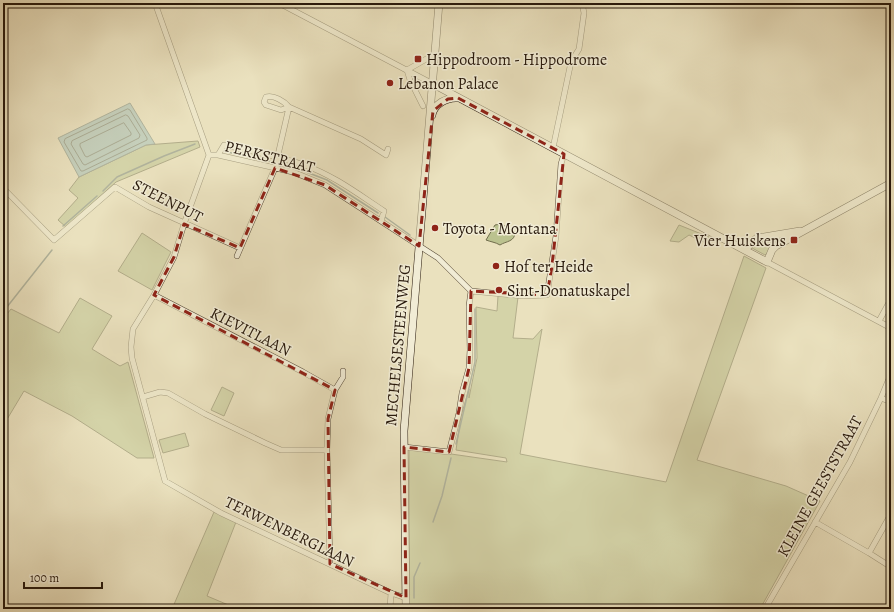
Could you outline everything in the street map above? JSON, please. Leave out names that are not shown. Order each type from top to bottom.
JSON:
[{"type":"main road","name":"MECHELSESTEENWEG","points":[[406,609],[404,447],[439,3]]},
{"type":"main road","points":[[433,84],[766,262],[772,250],[776,246],[891,183]]},
{"type":"main road","points":[[430,121],[432,111],[436,106],[448,99],[458,98]]},
{"type":"main road","points":[[745,250],[757,238],[802,231]]},
{"type":"street","name":"PERKSTRAAT","points":[[155,3],[209,156],[218,156],[300,174],[325,185],[438,258],[471,291]]},
{"type":"street","points":[[279,3],[433,84]]},
{"type":"street","points":[[553,148],[571,62],[579,49],[584,13],[582,3]]},
{"type":"street","points":[[407,70],[435,54]]},
{"type":"street","points":[[407,70],[410,80],[423,106]]},
{"type":"street","points":[[237,256],[275,168],[289,107],[361,139],[386,155],[388,149]]},
{"type":"street","points":[[218,156],[224,146],[278,157],[312,168],[352,190],[384,211],[381,221]]},
{"type":"street","points":[[404,447],[449,452],[469,368],[469,299],[471,291],[523,296],[546,295],[556,236],[561,164],[564,154]]},
{"type":"street","points":[[209,156],[184,224],[174,257],[134,330],[131,347],[132,358],[143,397],[160,392],[168,393],[205,414],[282,450],[327,450]]},
{"type":"street","name":"STEENPUT","points":[[3,188],[54,240],[115,187],[149,207],[240,248]]},
{"type":"street","points":[[766,262],[891,328]]},
{"type":"street","name":"KIEVITLAAN","points":[[154,295],[335,390]]},
{"type":"street","points":[[879,321],[891,299]]},
{"type":"street","points":[[330,564],[327,450],[328,419],[335,390],[343,377],[343,371]]},
{"type":"street","name":"KLEINE GEESTSTRAAT","points":[[765,609],[850,462],[891,374]]},
{"type":"street","name":"TERWENBERGLAAN","points":[[143,397],[165,481],[221,513],[391,593],[406,598]]},
{"type":"street","points":[[881,398],[891,402]]},
{"type":"street","points":[[869,553],[891,514]]},
{"type":"street","points":[[815,522],[869,553],[891,568]]},
{"type":"street","points":[[390,609],[391,593]]},
{"type":"street","points":[[890,609],[891,604]]},
{"type":"highlighted area","points":[[458,98],[564,154],[552,266],[547,295],[471,291],[469,368],[449,452],[404,447],[406,598],[330,564],[328,419],[335,390],[154,295],[174,257],[184,224],[240,248],[275,168],[325,185],[419,246],[433,111],[448,99]]},
{"type":"green space","points":[[198,141],[200,147],[116,182],[66,227],[58,220],[78,198],[69,190],[79,177],[146,145]]},
{"type":"green space","points":[[501,224],[515,232],[514,238],[500,245],[486,240],[495,225]]},
{"type":"green space","points":[[679,225],[712,239],[708,244],[689,235],[679,242],[670,241]]},
{"type":"green space","points":[[142,233],[171,252],[152,290],[118,271]]},
{"type":"green space","points":[[784,237],[765,255],[752,248],[753,243],[759,239]]},
{"type":"green space","points":[[744,256],[766,268],[697,460],[786,486],[820,501],[760,609],[409,609],[409,448],[507,462],[506,458],[456,450],[461,416],[469,389],[469,398],[477,358],[476,307],[497,311],[498,296],[518,297],[513,338],[533,339],[542,329],[520,454],[666,482]]},
{"type":"green space","points":[[80,298],[112,316],[92,349],[120,366],[128,362],[154,458],[137,458],[72,416],[24,391],[3,426],[3,319],[11,309],[59,333]]},
{"type":"green space","points":[[222,387],[234,393],[224,416],[211,410]]},
{"type":"green space","points":[[185,433],[189,446],[163,453],[159,440]]},
{"type":"green space","points":[[214,512],[236,522],[207,596],[238,609],[172,609]]},
{"type":"water","points":[[130,103],[155,144],[146,145],[79,177],[58,138]]},
{"type":"waterway","points":[[103,191],[117,177],[195,144]]},
{"type":"waterway","points":[[223,151],[272,162]]},
{"type":"waterway","points":[[279,163],[327,180],[378,213]]},
{"type":"waterway","points":[[63,226],[97,196]]},
{"type":"waterway","points":[[385,217],[410,235]]},
{"type":"waterway","points":[[3,312],[52,250]]},
{"type":"waterway","points":[[456,444],[475,362],[475,309]]},
{"type":"waterway","points":[[433,522],[442,496],[451,458]]},
{"type":"waterway","points":[[414,598],[414,577],[420,563]]},
{"type":"place","name":"Hippodroom - Hippodrome","points":[[418,59]]},
{"type":"place","name":"Lebanon Palace","points":[[390,83]]},
{"type":"place","name":"Toyota - Montana","points":[[435,228]]},
{"type":"place","name":"Vier Huiskens","points":[[794,240]]},
{"type":"place","name":"Hof ter Heide","points":[[496,266]]},
{"type":"place","name":"Sint-Donatuskapel","points":[[499,290]]}]
